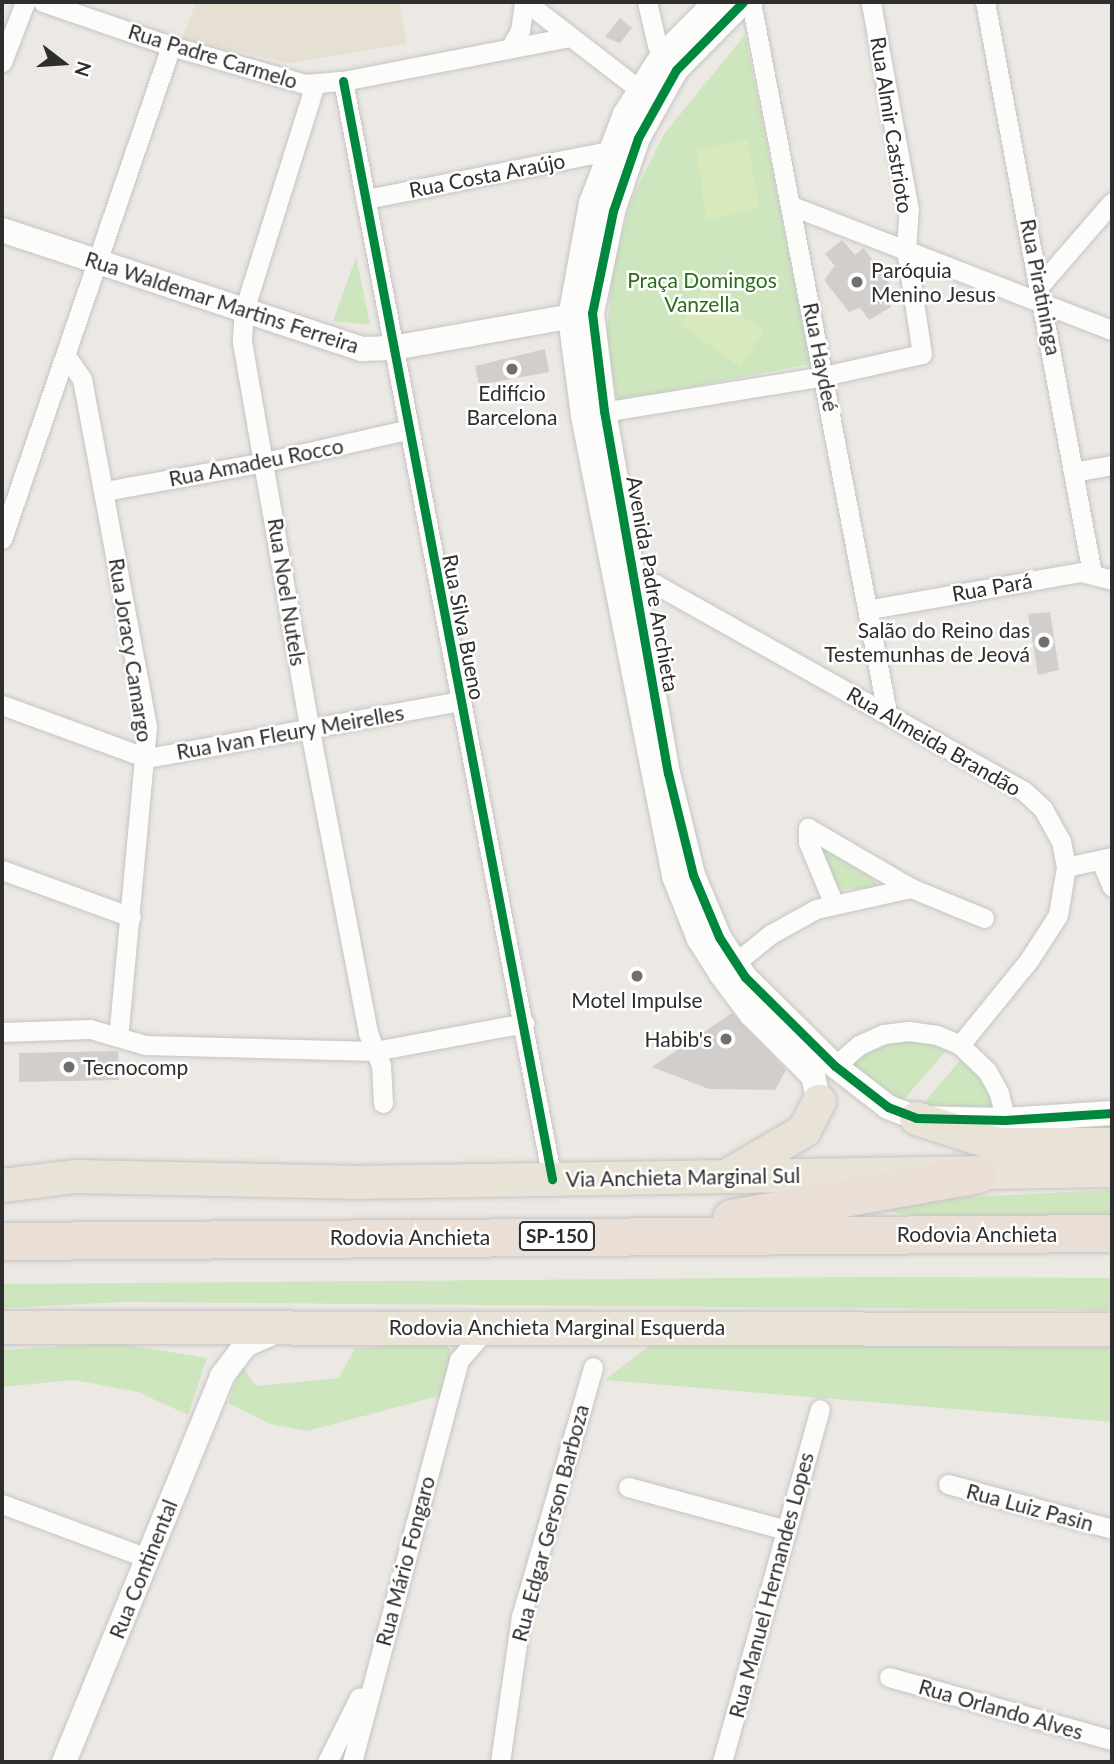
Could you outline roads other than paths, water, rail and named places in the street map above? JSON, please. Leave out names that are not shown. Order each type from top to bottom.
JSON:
[{"type":"highway","points":[[725,1176],[804,1130],[819,1101]]},
{"type":"highway","points":[[902,1113],[997,1144],[1112,1144]]},
{"type":"highway","points":[[2,1167],[75,1176]]},
{"type":"highway","name":"Via Anchieta Marginal Sul","points":[[2,1185],[75,1176],[351,1182],[1112,1170]]},
{"type":"highway","points":[[631,1235],[978,1174]]},
{"type":"highway","name":"Rodovia Anchieta","points":[[2,1241],[1112,1233]]},
{"type":"highway","name":"Rodovia Anchieta","points":[[2,1265],[1112,1256]]},
{"type":"highway","name":"Rodovia Anchieta Marginal Esquerda","points":[[2,1327],[1112,1329]]},
{"type":"street","points":[[2,62],[25,2]]},
{"type":"street","name":"Rua Padre Carmelo","points":[[43,2],[171,46],[315,85],[570,37]]},
{"type":"street","points":[[510,48],[520,31],[525,2],[648,96]]},
{"type":"street","points":[[647,2],[669,63]]},
{"type":"street","name":"Avenida Padre Anchieta","points":[[716,2],[669,63],[608,151],[591,203],[581,315],[593,414],[624,578],[683,840],[703,904],[728,969],[751,1014],[791,1052],[815,1080],[819,1101]]},
{"type":"street","name":"Avenida Padre Anchieta","points":[[669,63],[743,2]]},
{"type":"street","name":"Rua Haydeé","points":[[751,2],[871,609],[887,713]]},
{"type":"street","name":"Rua Almir Castrioto","points":[[824,376],[922,354],[906,249],[909,210],[871,2]]},
{"type":"street","name":"Rua Piratininga","points":[[985,2],[1043,293],[1093,573]]},
{"type":"street","points":[[2,539],[171,46]]},
{"type":"street","name":"Rua Silva Bueno","points":[[343,81],[406,429],[524,1023],[552,1179]]},
{"type":"street","name":"Rua Noel Nutels","points":[[315,85],[244,310],[246,370],[265,463],[310,731],[368,1033],[382,1065],[383,1103]]},
{"type":"street","name":"Avenida Padre Anchieta","points":[[581,315],[638,138],[648,96]]},
{"type":"street","name":"Rua Costa Araújo","points":[[366,199],[608,151]]},
{"type":"street","points":[[1043,293],[1112,202]]},
{"type":"street","points":[[792,206],[906,249],[1043,293],[1112,330]]},
{"type":"street","name":"Rua Waldemar Martins Ferreira","points":[[2,230],[362,349],[393,348],[581,315]]},
{"type":"street","name":"Rua Joracy Camargo","points":[[66,356],[82,379],[148,726],[118,1036]]},
{"type":"street","points":[[593,414],[824,376]]},
{"type":"street","name":"Rua Amadeu Rocco","points":[[105,491],[265,463],[406,429]]},
{"type":"street","points":[[1073,472],[1112,465]]},
{"type":"street","name":"Rua Pará","points":[[871,609],[1093,573],[1112,580]]},
{"type":"street","name":"Rua Almeida Brandão","points":[[624,578],[655,584],[1032,797],[1056,829],[1066,867],[1064,893],[1052,927],[960,1045]]},
{"type":"street","name":"Rua Ivan Fleury Meirelles","points":[[2,705],[147,758],[310,731],[461,701]]},
{"type":"street","points":[[833,902],[808,842],[808,828],[911,888],[984,918]]},
{"type":"street","points":[[1066,867],[1107,859],[1112,887]]},
{"type":"street","points":[[2,870],[131,917]]},
{"type":"street","points":[[728,969],[787,925],[833,902],[911,888]]},
{"type":"street","name":"Avenida Padre Anchieta","points":[[728,969],[835,1066],[902,1113]]},
{"type":"street","points":[[2,1032],[90,1029],[145,1045],[376,1051],[524,1023]]},
{"type":"street","points":[[791,1052],[824,1068],[835,1066],[859,1045],[897,1031],[923,1031],[960,1045],[994,1081],[1005,1120]]},
{"type":"street","points":[[819,1101],[836,1092],[902,1113],[1005,1120],[1112,1113]]},
{"type":"street","name":"Rua Continental","points":[[64,1762],[222,1376],[254,1338],[293,1326]]},
{"type":"street","points":[[149,1327],[206,1339],[217,1346],[222,1376]]},
{"type":"street","points":[[441,1327],[456,1346],[460,1360]]},
{"type":"street","points":[[460,1360],[488,1327]]},
{"type":"street","name":"Rua Mário Fongaro","points":[[352,1762],[460,1360]]},
{"type":"street","name":"Rua Edgar Gerson Barboza","points":[[500,1762],[521,1617],[593,1367]]},
{"type":"street","name":"Rua Manuel Hernandes Lopes","points":[[722,1762],[820,1409]]},
{"type":"street","name":"Rua Luiz Pasin","points":[[948,1484],[1112,1529]]},
{"type":"street","points":[[628,1487],[786,1530]]},
{"type":"street","points":[[2,1504],[147,1558]]},
{"type":"street","points":[[327,1762],[377,1663]]},
{"type":"street","name":"Rua Orlando Alves","points":[[889,1677],[1112,1740]]},
{"type":"place","name":"Paróquia Menino Jesus","points":[[857,282]]},
{"type":"place","name":"Edifício Barcelona","points":[[512,369]]},
{"type":"place","name":"Salão do Reino das Testemunhas de Jeová","points":[[1044,642]]},
{"type":"place","name":"Motel Impulse","points":[[637,976]]},
{"type":"place","name":"Habib's","points":[[726,1039]]},
{"type":"place","name":"Tecnocomp","points":[[69,1067]]},
{"type":"park label","name":"Praça Domingos Vanzella","points":[[702,292]]}]
